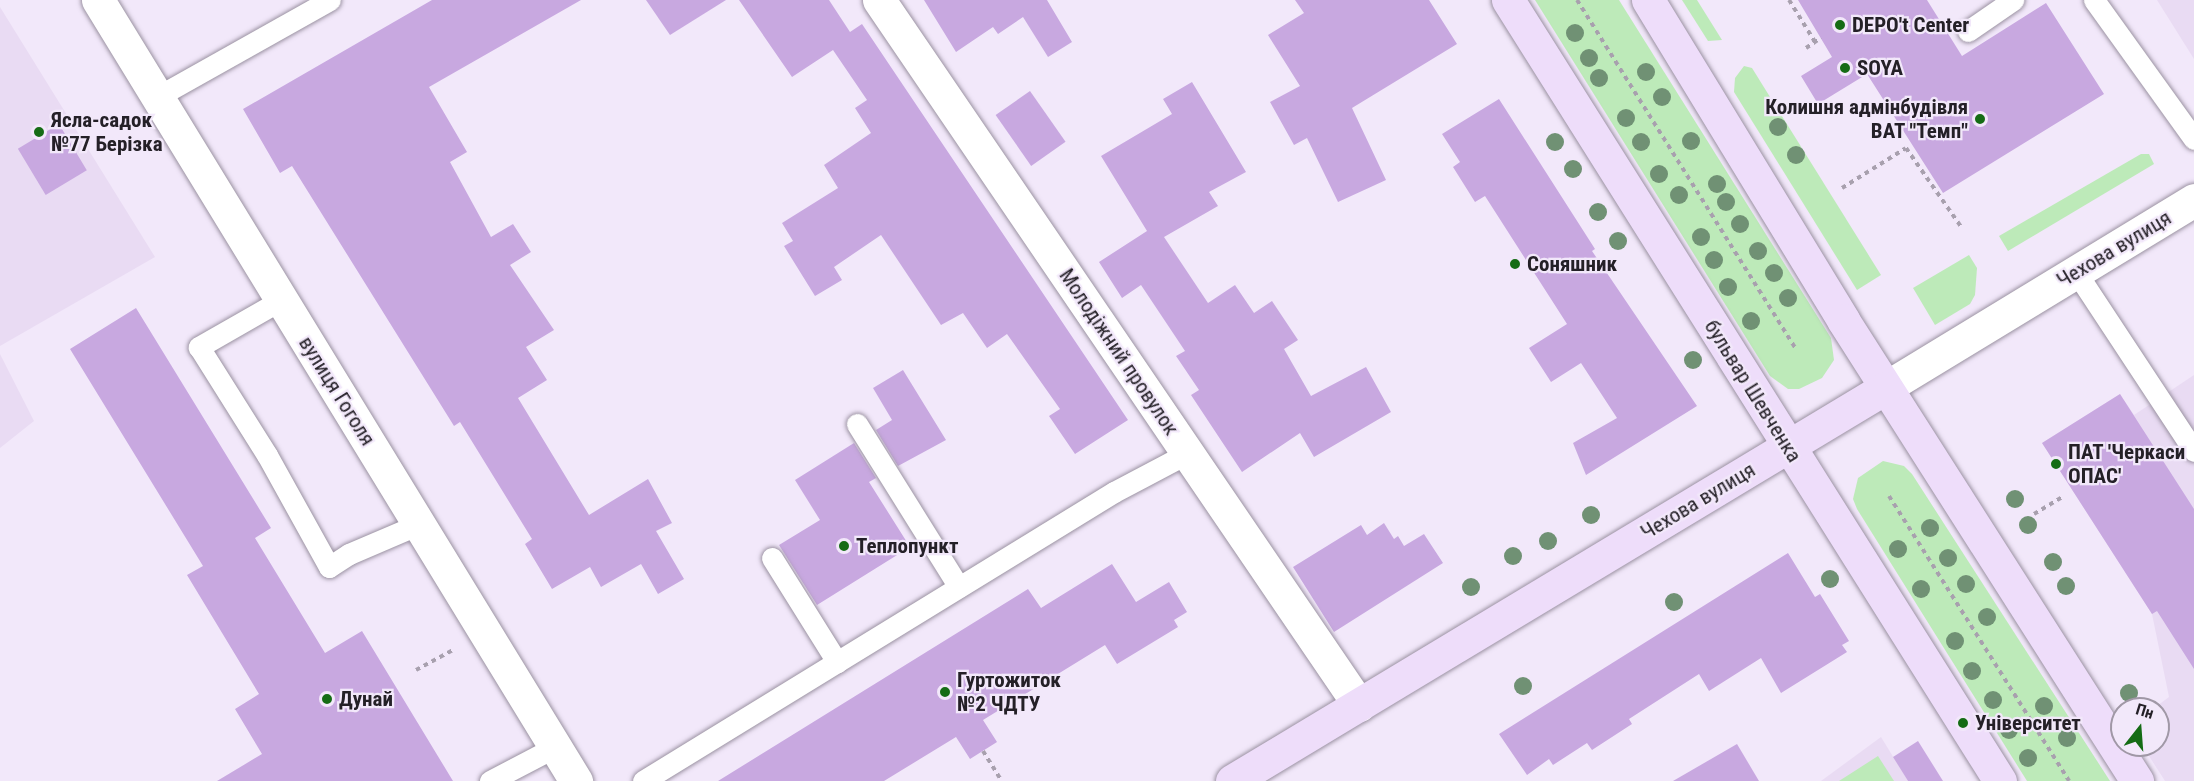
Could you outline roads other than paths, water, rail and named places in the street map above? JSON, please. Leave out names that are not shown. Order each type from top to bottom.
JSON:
[{"type":"main road","name":"бульвар Шевченка","points":[[1508,0],[2000,781]]},
{"type":"main road","points":[[1648,0],[1886,388],[2137,781]]},
{"type":"main road","name":"Чехова вулиця","points":[[1232,781],[1886,388]]},
{"type":"street","name":"вулиця Гоголя","points":[[98,0],[576,781]]},
{"type":"street","name":"Молодіжний провулок","points":[[879,0],[1359,705]]},
{"type":"street","name":"Чехова вулиця","points":[[1886,388],[2194,200]]},
{"type":"lane","points":[[157,97],[330,0]]},
{"type":"lane","points":[[1968,31],[2013,0]]},
{"type":"lane","points":[[2094,0],[2194,139]]},
{"type":"lane","points":[[2076,272],[2194,451]]},
{"type":"lane","points":[[281,300],[199,347],[267,455],[329,567],[349,554],[419,524]]},
{"type":"lane","points":[[857,424],[959,587]]},
{"type":"lane","points":[[642,781],[1114,492],[1188,453]]},
{"type":"lane","points":[[772,558],[837,662]]},
{"type":"lane","points":[[490,781],[555,747]]},
{"type":"place","name":"DEPO't Center","points":[[1840,25]]},
{"type":"place","name":"SOYA","points":[[1845,68]]},
{"type":"place","name":"Колишня адмінбудівля ВАТ \"Темп\"","points":[[1980,119]]},
{"type":"place","name":"Ясла-садок №77 Берізка","points":[[39,132]]},
{"type":"place","name":"Соняшник","points":[[1515,264]]},
{"type":"place","name":"ПАТ 'Черкаси ОПАС'","points":[[2056,464]]},
{"type":"place","name":"Теплопункт","points":[[844,546]]},
{"type":"place","name":"Гуртожиток №2 ЧДТУ","points":[[945,692]]},
{"type":"place","name":"Дунай","points":[[327,699]]},
{"type":"place","name":"Університет","points":[[1963,723]]}]
